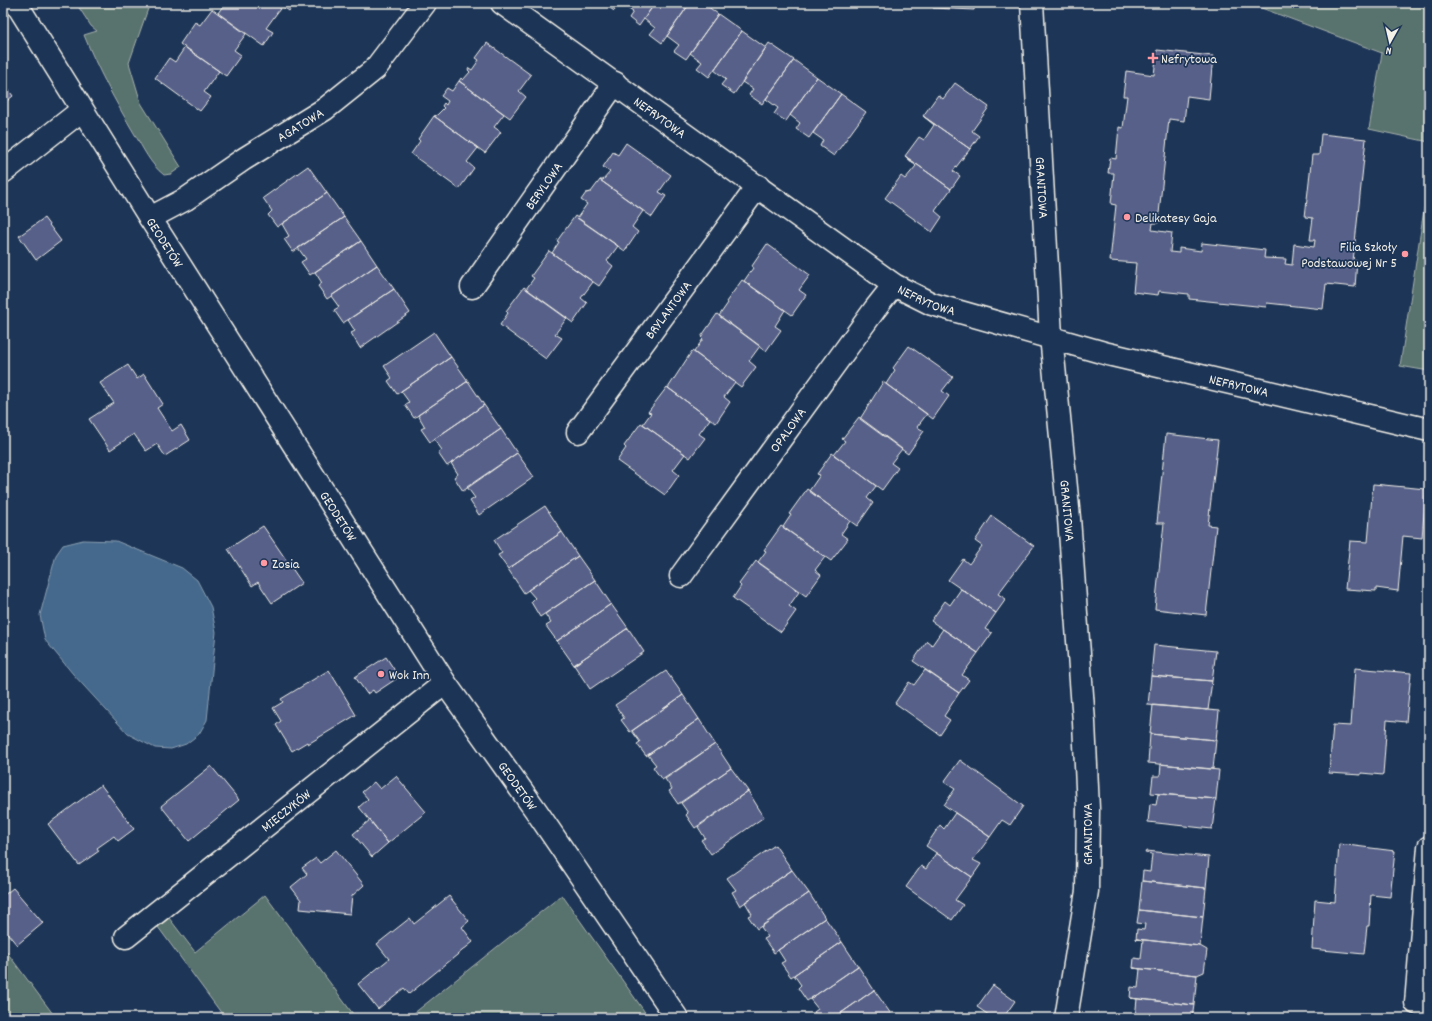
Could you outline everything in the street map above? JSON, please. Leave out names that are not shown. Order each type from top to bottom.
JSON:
[{"type":"street","name":"GEODETÓW","points":[[16,3],[150,218],[445,682],[537,812],[678,1018]]},
{"type":"street","name":"AGATOWA","points":[[150,218],[186,200],[244,159],[325,109],[375,69],[425,3]]},
{"type":"street","name":"NEFRYTOWA","points":[[502,3],[758,186],[894,286],[932,304],[970,316],[1051,336],[1108,354],[1429,430]]},
{"type":"street","name":"GRANITOWA","points":[[1032,3],[1051,336],[1069,518],[1084,722],[1088,809],[1087,891],[1066,1018]]},
{"type":"street","name":"BERYLOWA","points":[[472,288],[615,83]]},
{"type":"street","points":[[3,172],[82,110]]},
{"type":"street","name":"BRYLANTOWA","points":[[578,432],[758,186]]},
{"type":"street","name":"OPALOWA","points":[[681,576],[875,309],[894,286]]},
{"type":"street","name":"MIECZYKÓW","points":[[126,937],[445,682]]},
{"type":"street","points":[[1429,847],[1416,1003],[1429,1005]]},
{"type":"green space","points":[[76,3],[150,3],[129,63],[141,103],[181,167],[171,174],[164,175],[151,161],[120,109],[101,73],[84,35],[97,31],[91,26]]},
{"type":"green space","points":[[1248,3],[1429,3],[1429,142],[1369,129],[1382,53]]},
{"type":"green space","points":[[1429,177],[1429,371],[1400,366]]},
{"type":"green space","points":[[265,895],[356,1018],[225,1018],[158,927],[169,918],[195,952]]},
{"type":"green space","points":[[562,895],[649,1018],[408,1018]]},
{"type":"green space","points":[[3,947],[56,1018],[3,1018]]},
{"type":"water","points":[[83,540],[116,541],[182,568],[197,580],[211,607],[216,632],[207,720],[199,734],[186,744],[171,749],[155,748],[128,734],[73,674],[45,640],[40,615],[56,555],[63,545]]},
{"type":"building","points":[[225,3],[278,3],[282,6],[266,28],[273,32],[264,46],[218,13]]},
{"type":"building","points":[[278,3],[295,3],[289,11]]},
{"type":"building","points":[[604,3],[620,3],[614,11]]},
{"type":"building","points":[[620,3],[655,3],[639,26],[629,18],[633,12]]},
{"type":"building","points":[[655,3],[690,3],[662,43],[650,34],[655,28],[644,19]]},
{"type":"building","points":[[690,3],[703,3],[718,14],[686,59],[674,51],[679,45],[667,36]]},
{"type":"building","points":[[933,3],[975,3],[974,10],[933,8]]},
{"type":"building","points":[[212,9],[246,34],[234,50],[241,55],[226,76],[180,44],[195,22],[200,25]]},
{"type":"building","points":[[718,14],[742,31],[709,77],[697,68],[702,62],[690,53]]},
{"type":"building","points":[[742,31],[766,48],[734,94],[721,85],[726,79],[714,70]]},
{"type":"building","points":[[487,43],[531,75],[519,91],[526,97],[510,118],[459,81],[461,78],[463,80],[470,72],[468,70],[469,68],[472,70],[479,60],[476,58]]},
{"type":"building","points":[[769,43],[794,60],[762,104],[749,95],[753,89],[742,82]]},
{"type":"building","points":[[185,47],[219,71],[204,92],[211,97],[200,111],[155,78],[169,58],[175,62]]},
{"type":"building","points":[[1157,50],[1213,56],[1209,99],[1187,96],[1184,121],[1169,119],[1158,223],[1153,223],[1152,230],[1172,233],[1170,252],[1179,253],[1179,248],[1201,251],[1202,243],[1265,250],[1264,258],[1286,259],[1285,264],[1292,265],[1294,244],[1314,247],[1315,240],[1310,240],[1313,218],[1305,217],[1312,155],[1319,155],[1321,134],[1366,139],[1353,261],[1357,261],[1355,287],[1326,284],[1323,309],[1267,303],[1266,307],[1189,299],[1189,294],[1159,291],[1158,295],[1133,292],[1136,263],[1110,261],[1116,205],[1111,204],[1114,173],[1108,173],[1110,158],[1116,159],[1119,127],[1123,128],[1127,96],[1123,96],[1126,71],[1154,75]]},
{"type":"building","points":[[794,60],[817,77],[786,121],[774,114],[778,108],[766,99]]},
{"type":"building","points":[[817,77],[841,94],[809,138],[796,129],[800,123],[790,115]]},
{"type":"building","points":[[459,81],[504,114],[494,127],[501,132],[485,153],[434,116],[444,108],[442,106],[444,103],[446,105],[448,101],[441,96],[447,88],[452,91]]},
{"type":"building","points":[[3,82],[13,96],[3,104]]},
{"type":"building","points":[[955,83],[989,107],[972,131],[979,136],[970,149],[923,116],[938,95],[943,99]]},
{"type":"building","points":[[841,94],[866,112],[834,156],[820,146],[823,140],[813,133]]},
{"type":"building","points":[[434,116],[478,148],[467,162],[474,168],[459,189],[411,154],[420,141],[418,139]]},
{"type":"building","points":[[923,116],[970,149],[953,171],[960,176],[951,189],[905,156],[919,137],[924,140],[934,125]]},
{"type":"building","points":[[626,143],[671,175],[659,192],[666,196],[652,217],[600,180],[603,180],[610,172],[603,167],[613,152],[618,155]]},
{"type":"building","points":[[905,156],[951,189],[935,211],[942,217],[932,232],[885,198],[901,176],[905,179],[916,166]]},
{"type":"building","points":[[308,166],[327,193],[277,227],[268,215],[272,211],[263,198]]},
{"type":"building","points":[[600,180],[643,211],[632,227],[638,232],[625,251],[577,218],[587,204],[581,200],[586,193],[591,192]]},
{"type":"building","points":[[327,193],[344,217],[293,252],[284,239],[289,236],[282,224]]},
{"type":"building","points":[[575,216],[618,246],[607,261],[613,266],[599,286],[552,253],[559,242],[557,241]]},
{"type":"building","points":[[344,217],[361,241],[310,275],[301,262],[306,259],[298,248]]},
{"type":"building","points":[[44,218],[61,241],[36,260],[19,236]]},
{"type":"building","points":[[361,241],[377,265],[327,299],[318,286],[322,283],[315,272]]},
{"type":"building","points":[[767,244],[810,275],[799,290],[806,295],[792,315],[744,281]]},
{"type":"building","points":[[549,251],[593,282],[581,298],[587,303],[573,323],[526,289],[534,278],[531,276]]},
{"type":"building","points":[[377,265],[394,289],[343,323],[334,310],[339,307],[331,296]]},
{"type":"building","points":[[742,280],[785,310],[775,326],[781,330],[766,351],[719,316],[728,303],[726,302]]},
{"type":"building","points":[[524,287],[567,318],[555,334],[562,338],[546,359],[500,325],[508,313],[506,311]]},
{"type":"building","points":[[394,289],[410,313],[360,348],[351,333],[355,331],[348,320]]},
{"type":"building","points":[[717,314],[760,346],[749,361],[756,367],[741,387],[694,352],[703,339],[701,337]]},
{"type":"building","points":[[434,332],[451,357],[397,394],[388,381],[392,378],[384,366]]},
{"type":"building","points":[[909,346],[953,377],[942,391],[949,396],[933,419],[886,384],[895,370],[893,368]]},
{"type":"building","points":[[692,351],[735,382],[724,397],[730,402],[716,423],[668,388]]},
{"type":"building","points":[[451,357],[468,381],[414,418],[405,405],[409,402],[401,391]]},
{"type":"building","points":[[128,365],[137,379],[144,374],[163,404],[157,408],[172,431],[181,425],[190,440],[165,456],[157,444],[146,451],[134,434],[110,450],[89,419],[114,403],[100,383]]},
{"type":"building","points":[[468,381],[484,405],[430,442],[421,429],[425,427],[418,415]]},
{"type":"building","points":[[883,382],[927,414],[917,427],[924,431],[908,454],[860,419]]},
{"type":"building","points":[[667,387],[710,419],[699,434],[705,438],[690,458],[643,424],[651,413],[648,412]]},
{"type":"building","points":[[484,405],[501,429],[447,466],[438,453],[442,450],[434,439]]},
{"type":"building","points":[[859,417],[902,449],[891,463],[898,468],[882,490],[834,455],[845,441],[842,439]]},
{"type":"building","points":[[641,423],[685,454],[673,470],[679,475],[665,495],[617,461],[626,448],[624,446]]},
{"type":"building","points":[[501,429],[517,453],[463,491],[454,477],[458,474],[451,463]]},
{"type":"building","points":[[1166,434],[1218,440],[1208,525],[1216,526],[1206,615],[1155,609],[1164,523],[1157,523]]},
{"type":"building","points":[[517,453],[534,477],[479,515],[470,501],[475,498],[467,487]]},
{"type":"building","points":[[832,453],[876,486],[867,498],[873,503],[857,526],[809,491],[820,475],[817,474]]},
{"type":"building","points":[[1373,484],[1426,489],[1422,538],[1403,536],[1398,591],[1376,588],[1376,591],[1345,589],[1350,541],[1368,542]]},
{"type":"building","points":[[807,489],[850,521],[841,534],[848,539],[831,561],[783,527],[791,515],[789,514]]},
{"type":"building","points":[[545,506],[562,532],[508,569],[498,555],[502,553],[494,540]]},
{"type":"building","points":[[992,516],[1034,546],[998,594],[1006,599],[996,613],[948,580],[963,559],[969,564],[982,546],[975,541]]},
{"type":"building","points":[[263,526],[302,583],[272,603],[258,582],[252,586],[228,549]]},
{"type":"building","points":[[781,526],[825,557],[815,570],[821,575],[806,596],[758,562],[766,551],[764,550]]},
{"type":"building","points":[[562,532],[578,556],[524,593],[508,569]]},
{"type":"building","points":[[578,556],[595,580],[540,617],[531,602],[535,598],[528,590]]},
{"type":"building","points":[[756,561],[799,592],[789,606],[796,611],[781,632],[733,598],[741,586],[739,584]]},
{"type":"building","points":[[595,580],[611,604],[557,641],[546,626],[551,623],[545,614]]},
{"type":"building","points":[[961,589],[996,613],[985,629],[992,633],[978,653],[931,621],[945,601],[950,605]]},
{"type":"building","points":[[611,604],[628,628],[574,665],[557,641]]},
{"type":"building","points":[[628,628],[644,652],[590,689],[574,665]]},
{"type":"building","points":[[943,629],[978,653],[962,675],[969,680],[959,693],[913,661],[927,641],[932,645]]},
{"type":"building","points":[[1154,645],[1216,651],[1212,681],[1151,676]]},
{"type":"building","points":[[386,657],[399,677],[375,693],[373,690],[367,694],[355,677]]},
{"type":"building","points":[[1355,668],[1411,673],[1406,722],[1387,720],[1383,775],[1329,773],[1333,725],[1351,726]]},
{"type":"building","points":[[329,670],[356,715],[308,744],[307,742],[292,751],[276,725],[281,721],[273,708],[283,702],[281,699]]},
{"type":"building","points":[[925,670],[959,693],[944,716],[950,720],[940,735],[895,703],[909,682],[914,685]]},
{"type":"building","points":[[666,671],[683,695],[630,732],[621,720],[624,718],[615,705]]},
{"type":"building","points":[[1151,676],[1212,681],[1208,710],[1148,705]]},
{"type":"building","points":[[683,695],[699,719],[646,756],[637,744],[640,742],[632,731]]},
{"type":"building","points":[[1153,705],[1219,711],[1216,740],[1150,734]]},
{"type":"building","points":[[699,719],[715,744],[662,780],[653,767],[656,765],[648,755]]},
{"type":"building","points":[[1150,734],[1216,740],[1213,769],[1148,763]]},
{"type":"building","points":[[715,744],[731,768],[678,804],[669,791],[672,789],[665,779]]},
{"type":"building","points":[[960,760],[1023,806],[1010,825],[1002,820],[990,837],[944,805],[955,789],[944,782]]},
{"type":"building","points":[[1161,764],[1219,770],[1216,799],[1151,793],[1153,776],[1160,776]]},
{"type":"building","points":[[211,766],[239,800],[189,841],[161,806]]},
{"type":"building","points":[[731,768],[748,791],[695,828],[686,815],[688,813],[681,803]]},
{"type":"building","points":[[396,776],[426,812],[388,843],[359,807],[368,799],[362,792],[374,782],[380,789]]},
{"type":"building","points":[[101,785],[134,829],[118,841],[114,836],[97,848],[99,851],[79,865],[48,824]]},
{"type":"building","points":[[748,791],[764,817],[711,854],[701,840],[705,838],[698,827]]},
{"type":"building","points":[[1158,794],[1216,799],[1212,829],[1148,822],[1150,804],[1156,805]]},
{"type":"building","points":[[955,813],[990,837],[973,860],[981,864],[972,877],[926,846],[940,825],[944,829]]},
{"type":"building","points":[[370,820],[388,843],[372,857],[353,834]]},
{"type":"building","points":[[1339,844],[1395,851],[1390,897],[1371,895],[1369,926],[1367,926],[1364,954],[1312,949],[1315,900],[1335,902]]},
{"type":"building","points":[[775,845],[792,870],[740,906],[732,892],[736,890],[727,878]]},
{"type":"building","points":[[336,850],[364,885],[352,896],[350,914],[300,909],[301,900],[291,887],[307,874],[302,868],[316,858],[320,863]]},
{"type":"building","points":[[1146,851],[1209,857],[1206,888],[1142,881],[1143,871],[1150,872],[1152,854],[1145,853]]},
{"type":"building","points":[[936,853],[972,877],[955,900],[963,905],[952,920],[906,887],[921,866],[926,869]]},
{"type":"building","points":[[792,870],[809,893],[757,929],[748,916],[752,914],[745,902]]},
{"type":"building","points":[[1142,881],[1206,888],[1203,917],[1139,910]]},
{"type":"building","points":[[13,888],[43,923],[17,945],[3,928],[3,896]]},
{"type":"building","points":[[809,893],[825,918],[774,953],[764,939],[768,937],[761,927]]},
{"type":"building","points":[[449,896],[469,921],[462,927],[473,942],[409,994],[404,988],[378,1009],[358,984],[389,959],[377,944],[410,918],[414,924]]},
{"type":"building","points":[[1139,910],[1203,917],[1200,946],[1136,939],[1137,929],[1144,930],[1145,924],[1137,923]]},
{"type":"building","points":[[825,918],[842,942],[791,977],[781,963],[785,961],[778,950]]},
{"type":"building","points":[[1136,939],[1200,946],[1207,950],[1204,972],[1197,975],[1133,968],[1134,958],[1141,959],[1143,940]]},
{"type":"building","points":[[842,942],[858,966],[807,1001],[798,988],[801,985],[794,975]]},
{"type":"building","points":[[858,966],[874,990],[834,1018],[818,1018],[814,1012],[818,1009],[810,999]]},
{"type":"building","points":[[1133,968],[1197,975],[1194,1005],[1130,998],[1131,987],[1138,988],[1140,969]]},
{"type":"building","points":[[993,985],[1015,1001],[1003,1018],[993,1018],[977,1007]]},
{"type":"building","points":[[874,990],[891,1014],[884,1018],[834,1018]]},
{"type":"building","points":[[1130,998],[1194,1005],[1192,1018],[1135,1018],[1137,999]]},
{"type":"place","name":"Nefrytowa","points":[[1153,58]]},
{"type":"place","name":"Delikatesy Gaja","points":[[1127,217]]},
{"type":"place","name":"Filia Szkoły Podstawowej Nr 5","points":[[1405,254]]},
{"type":"place","name":"Zosia","points":[[264,563]]},
{"type":"place","name":"Wok Inn","points":[[381,674]]}]
